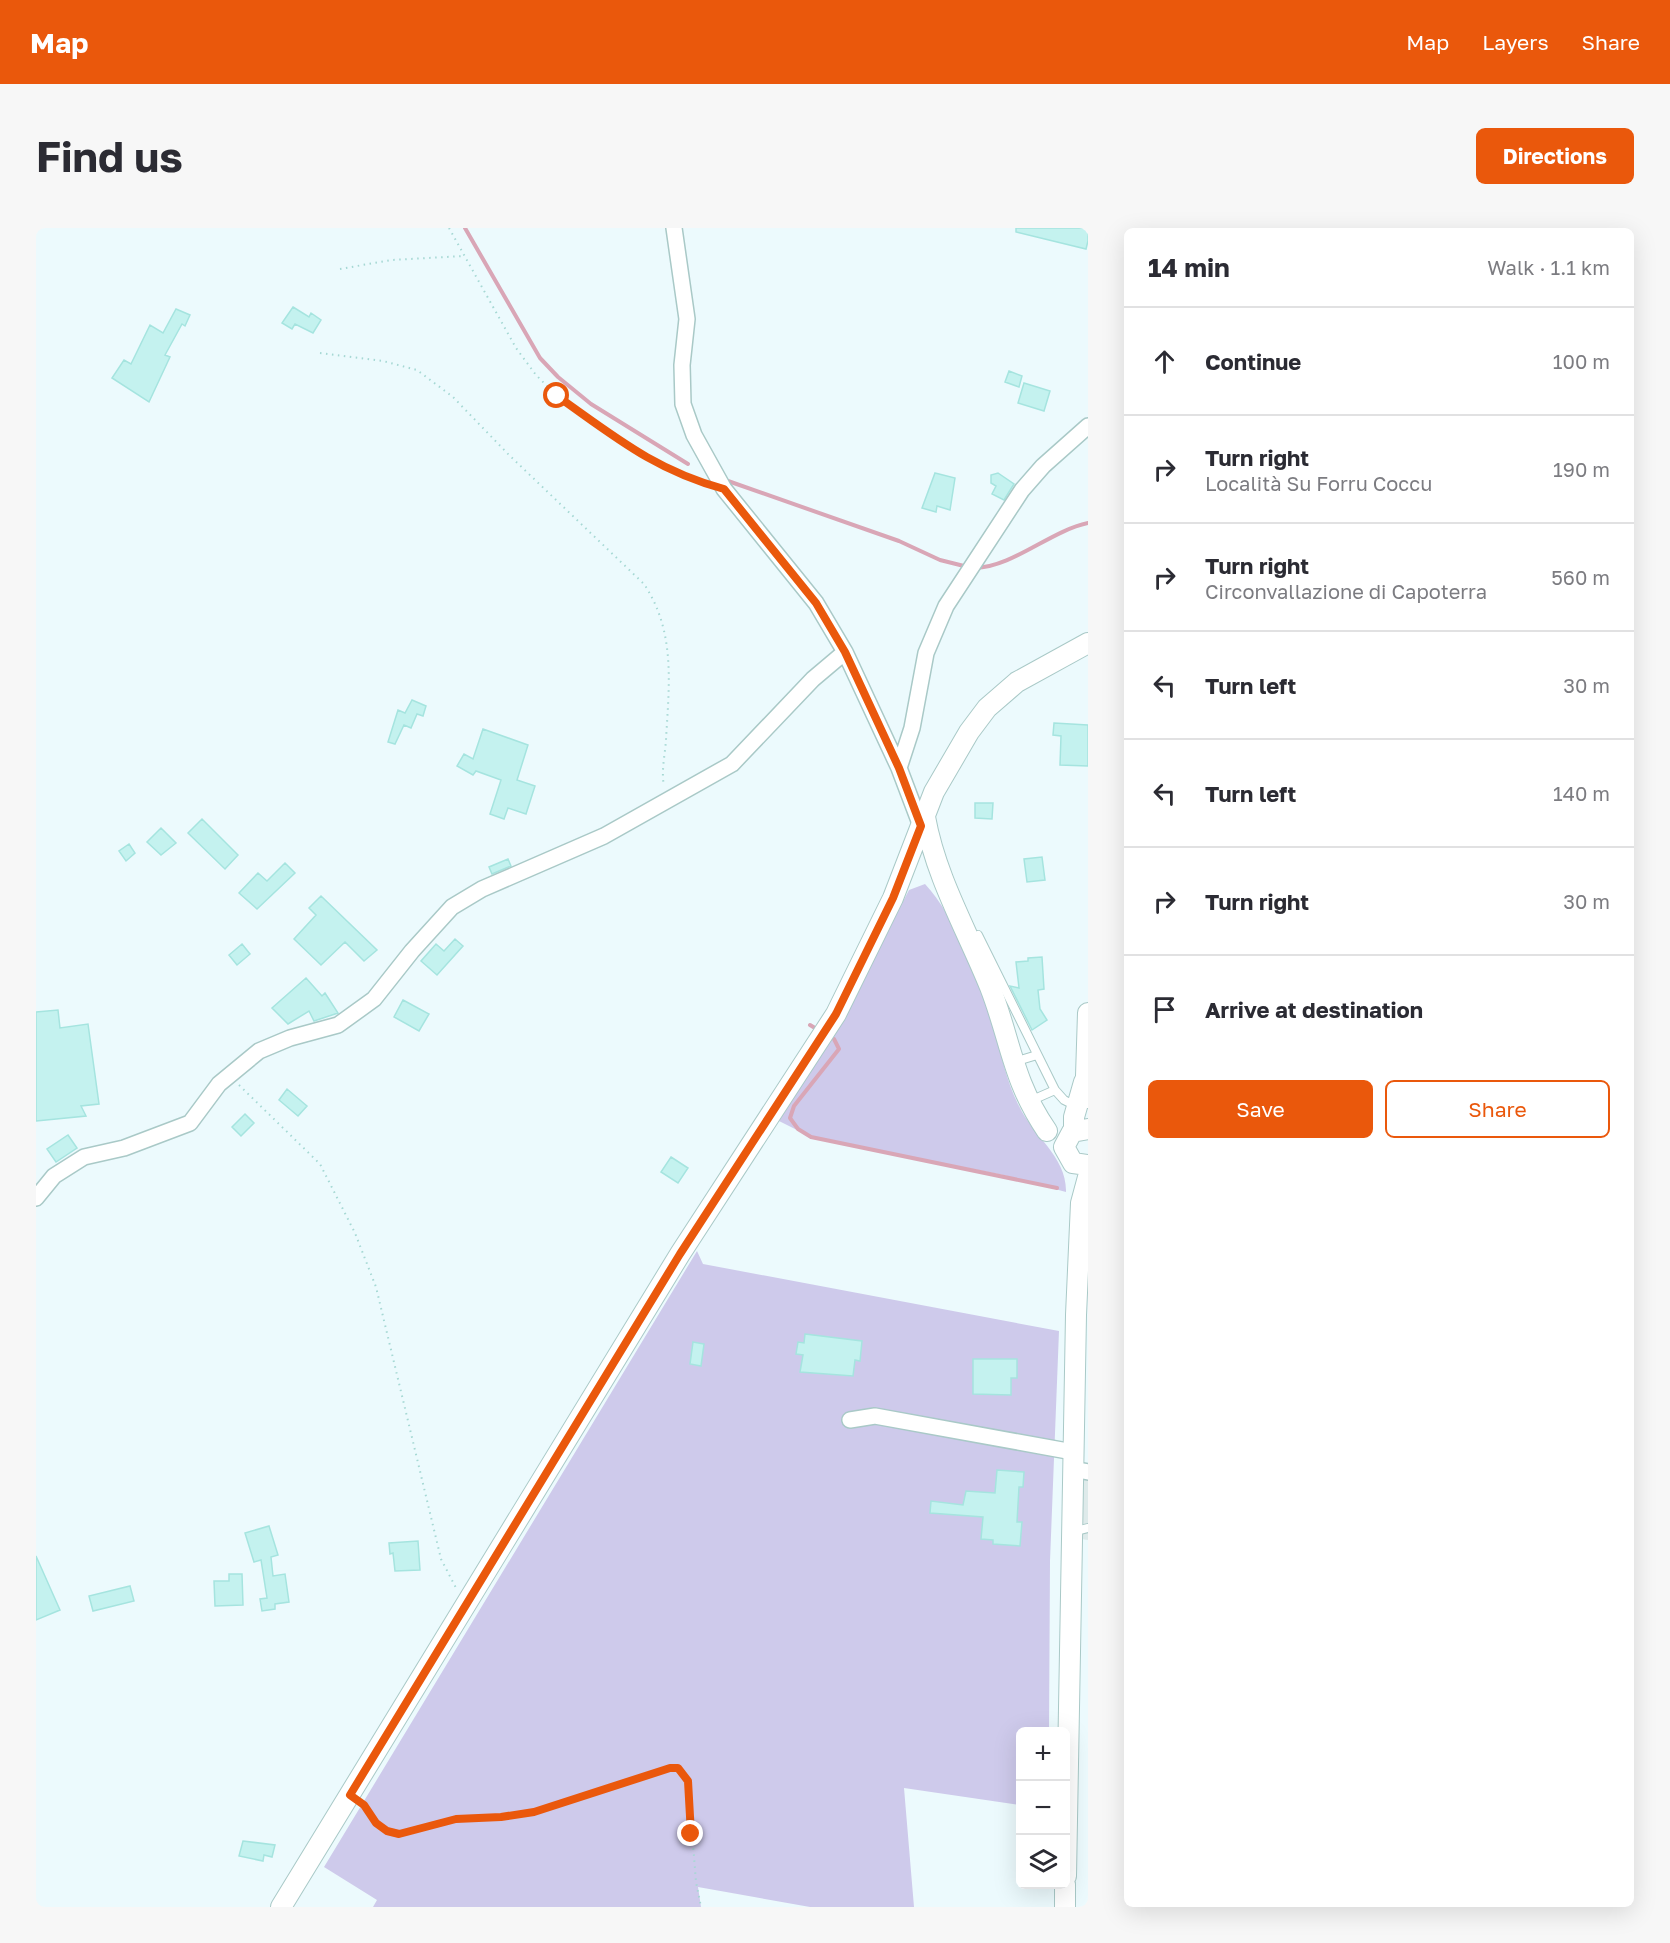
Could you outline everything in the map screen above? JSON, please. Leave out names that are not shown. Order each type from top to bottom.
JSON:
[{"type":"street","points":[[674,228],[687,319],[682,365],[683,404],[694,435],[724,489],[816,603],[845,652],[923,821],[942,882],[991,990],[1012,1063],[1028,1101],[1047,1131],[1076,1145]]},
{"type":"street","points":[[899,768],[912,728],[926,652],[933,631],[980,552],[1036,474],[1088,426]]},
{"type":"street","points":[[281,1907],[680,1254],[836,1014],[902,876],[933,797],[949,764],[987,708],[1035,670],[1088,643]]},
{"type":"street","points":[[36,1198],[54,1176],[84,1157],[124,1148],[190,1123],[219,1084],[259,1051],[290,1038],[338,1025],[374,999],[412,951],[452,907],[482,889],[604,836],[708,780],[732,764],[813,679],[845,652]]},
{"type":"street","points":[[912,801],[919,803],[933,797]]},
{"type":"street","points":[[902,876],[920,869],[942,882]]},
{"type":"street","points":[[1081,1203],[1073,1173],[1086,1076],[1088,1013]]},
{"type":"street","points":[[1067,1835],[1079,1530],[1077,1471],[1081,1203],[1088,1177]]},
{"type":"street","points":[[850,1420],[875,1416],[1077,1471]]},
{"type":"street","points":[[1065,1889],[1065,1907]]},
{"type":"lane","points":[[942,882],[952,882],[1055,1090],[1064,1100],[1083,1103]]},
{"type":"lane","points":[[1012,1063],[1037,1055]]},
{"type":"lane","points":[[1028,1101],[1055,1090]]},
{"type":"path","points":[[449,228],[516,348],[536,375],[557,396],[651,462],[702,483],[724,489]]},
{"type":"path","points":[[340,269],[391,260],[464,256]]},
{"type":"path","points":[[320,353],[383,361],[417,370],[453,397],[509,455],[644,584],[658,605],[666,631],[669,664],[662,779],[666,801]]},
{"type":"path","points":[[229,1076],[320,1164],[355,1233],[376,1287],[441,1559],[454,1586],[467,1602]]},
{"type":"path","points":[[350,1795],[364,1805],[376,1823],[387,1831],[399,1834],[456,1819],[501,1817],[534,1812],[670,1768],[678,1768],[688,1781],[696,1882],[701,1907]]},
{"type":"shaded area","points":[[925,884],[948,916],[967,954],[976,974],[1015,1097],[1025,1117],[1061,1168],[1066,1192],[1003,1175],[811,1137],[779,1121],[840,1024],[909,890]]},
{"type":"shaded area","points":[[697,1251],[703,1264],[1059,1331],[1050,1561],[1049,1727],[1016,1727],[1016,1804],[904,1788],[914,1907],[810,1907],[698,1887],[701,1907],[373,1907],[377,1900],[324,1867]]},
{"type":"shaded area","points":[[1088,1476],[1088,1540],[1081,1539],[1082,1477]]},
{"type":"building","points":[[1016,228],[1088,228],[1088,241],[1086,249],[1016,232]]},
{"type":"building","points":[[293,307],[309,317],[311,313],[321,320],[313,333],[295,324],[292,329],[282,323]]},
{"type":"building","points":[[176,309],[190,315],[185,326],[182,324],[165,355],[170,357],[149,402],[112,378],[124,360],[131,364],[150,325],[163,333]]},
{"type":"building","points":[[1009,371],[1022,376],[1019,387],[1005,382]]},
{"type":"building","points":[[1024,383],[1050,391],[1044,411],[1018,403]]},
{"type":"building","points":[[935,473],[955,478],[950,510],[937,506],[936,512],[922,508]]},
{"type":"building","points":[[998,473],[1014,484],[1004,500],[992,494],[996,486],[991,483],[991,475]]},
{"type":"building","points":[[412,700],[426,706],[423,716],[417,714],[411,728],[404,725],[395,744],[388,742],[398,710],[405,713]]},
{"type":"building","points":[[1054,723],[1088,725],[1088,766],[1060,765],[1061,736],[1053,735]]},
{"type":"building","points":[[483,729],[528,745],[517,780],[535,786],[526,814],[508,808],[504,819],[490,814],[501,780],[476,771],[473,775],[457,766],[464,754],[473,759]]},
{"type":"building","points":[[975,803],[993,803],[992,819],[975,818]]},
{"type":"building","points":[[202,819],[238,855],[225,869],[188,833]]},
{"type":"building","points":[[161,828],[176,843],[161,855],[147,842]]},
{"type":"building","points":[[129,844],[135,853],[126,861],[119,851]]},
{"type":"building","points":[[1042,857],[1045,880],[1027,882],[1024,859]]},
{"type":"building","points":[[508,859],[511,866],[492,874],[489,867]]},
{"type":"building","points":[[285,863],[295,873],[257,909],[239,893],[258,873],[267,881]]},
{"type":"building","points":[[321,896],[377,950],[364,961],[345,942],[321,965],[294,939],[316,915],[309,908]]},
{"type":"building","points":[[455,939],[463,946],[437,975],[421,961],[436,944],[444,951]]},
{"type":"building","points":[[242,944],[250,954],[237,965],[229,955]]},
{"type":"building","points":[[1042,957],[1044,989],[1038,990],[1040,1009],[1047,1020],[1032,1030],[1010,986],[1019,988],[1016,962]]},
{"type":"building","points":[[306,978],[322,996],[325,993],[338,1013],[314,1021],[309,1011],[288,1024],[272,1008]]},
{"type":"building","points":[[403,1000],[429,1014],[419,1031],[394,1017]]},
{"type":"building","points":[[58,1010],[60,1028],[88,1024],[99,1104],[81,1106],[86,1116],[36,1121],[36,1012]]},
{"type":"building","points":[[287,1089],[307,1106],[298,1116],[279,1100]]},
{"type":"building","points":[[245,1114],[254,1123],[241,1136],[232,1127]]},
{"type":"building","points":[[68,1135],[77,1148],[56,1162],[47,1149]]},
{"type":"building","points":[[671,1157],[688,1168],[678,1183],[661,1172]]},
{"type":"building","points":[[805,1334],[862,1341],[860,1361],[855,1360],[853,1376],[800,1372],[803,1355],[796,1354],[798,1342],[804,1343]]},
{"type":"building","points":[[693,1342],[704,1344],[701,1366],[690,1364]]},
{"type":"building","points":[[973,1359],[1017,1359],[1017,1378],[1011,1378],[1011,1395],[973,1394]]},
{"type":"building","points":[[997,1470],[1024,1472],[1023,1487],[1019,1487],[1017,1522],[1022,1522],[1020,1546],[993,1544],[993,1540],[981,1539],[983,1517],[930,1513],[931,1501],[963,1505],[966,1491],[995,1493]]},
{"type":"building","points":[[269,1526],[278,1555],[271,1557],[273,1576],[285,1574],[289,1602],[275,1604],[275,1609],[262,1611],[260,1599],[267,1598],[261,1560],[254,1562],[245,1533]]},
{"type":"building","points":[[418,1541],[420,1570],[395,1571],[393,1553],[390,1554],[389,1543]]},
{"type":"building","points":[[36,1556],[60,1610],[36,1620]]},
{"type":"building","points":[[229,1574],[242,1574],[243,1605],[215,1606],[214,1581],[229,1581]]},
{"type":"building","points":[[130,1586],[134,1601],[93,1611],[89,1596]]},
{"type":"building","points":[[243,1841],[275,1845],[272,1857],[264,1855],[263,1861],[239,1856]]},
{"type":"waterway","points":[[465,228],[540,358],[558,377],[591,404],[688,464]]},
{"type":"waterway","points":[[728,481],[899,541],[940,560],[968,567]]},
{"type":"waterway","points":[[975,568],[1003,562],[1060,533],[1088,523]]},
{"type":"waterway","points":[[810,1025],[815,1028]]},
{"type":"waterway","points":[[834,1039],[839,1049],[794,1106],[790,1118],[798,1129],[811,1137],[1057,1188]]},
{"type":"route","points":[[557,396],[651,462],[702,483],[724,489],[816,603],[845,652],[899,768],[921,826],[893,898],[836,1014],[680,1254],[350,1795],[364,1805],[376,1823],[387,1831],[399,1834],[414,1832],[456,1819],[501,1817],[534,1812],[575,1797],[670,1768],[678,1768],[688,1781],[691,1834]]}]
